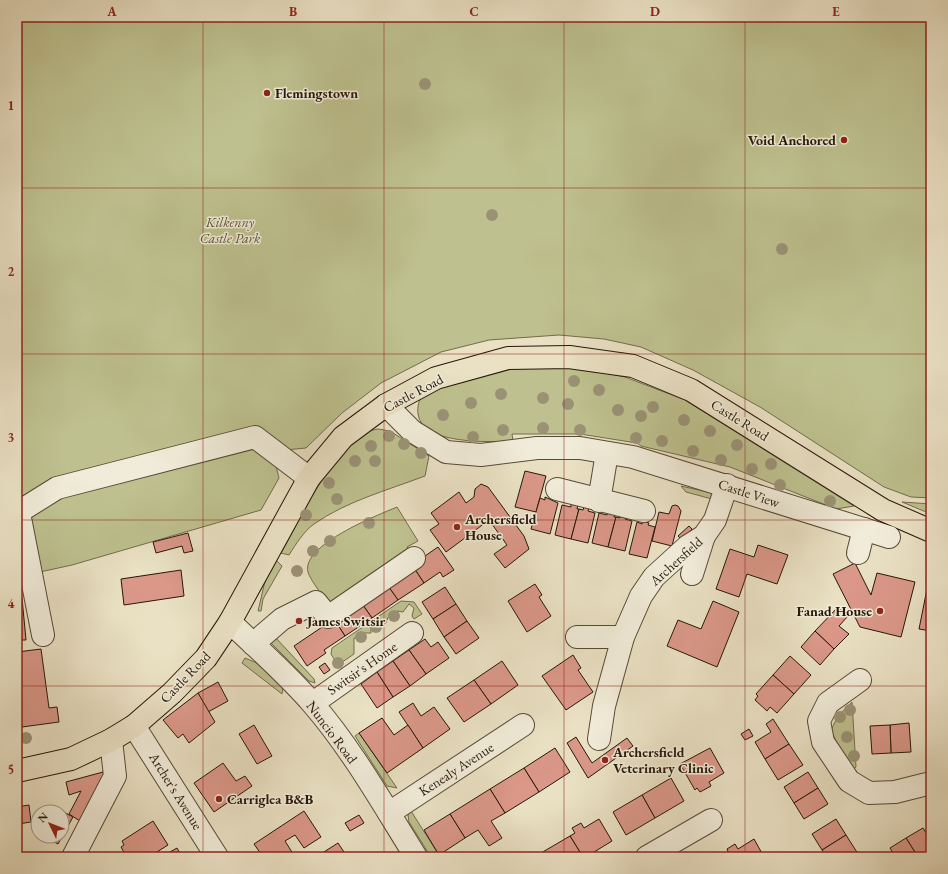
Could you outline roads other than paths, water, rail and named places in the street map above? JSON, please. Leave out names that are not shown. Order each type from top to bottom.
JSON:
[{"type":"main road","name":"Castle Road","points":[[17,771],[71,759],[111,740],[134,726],[172,693],[206,658],[230,622],[309,478],[342,437],[386,405],[436,378],[508,358],[569,357],[633,366],[691,390],[883,510],[931,531]]},
{"type":"street","name":"Castle View","points":[[386,405],[412,431],[446,452],[481,455],[537,448],[580,448],[633,457],[889,537]]},
{"type":"street","points":[[43,635],[18,513],[57,488],[254,437],[309,478]]},
{"type":"street","points":[[599,501],[607,453]]},
{"type":"street","name":"Archersfield","points":[[599,739],[604,706],[623,637],[641,596],[654,577],[688,546],[704,536],[715,520],[727,486]]},
{"type":"street","points":[[557,489],[644,512]]},
{"type":"street","points":[[858,553],[864,529]]},
{"type":"street","points":[[692,574],[704,536]]},
{"type":"street","points":[[253,644],[282,619],[316,602],[328,617],[414,558]]},
{"type":"street","name":"Nuncio Road","points":[[230,622],[312,703],[336,732],[416,857]]},
{"type":"street","name":"Switsir's Home","points":[[312,703],[412,633]]},
{"type":"street","points":[[578,637],[623,637]]},
{"type":"street","points":[[860,680],[828,703],[819,721],[823,742],[849,781],[869,792],[896,792],[931,783]]},
{"type":"street","name":"Kenealy Avenue","points":[[389,813],[523,724]]},
{"type":"street","name":"Archer's Avenue","points":[[134,726],[217,857]]},
{"type":"street","points":[[73,857],[115,776],[111,740]]},
{"type":"street","points":[[647,857],[712,820]]},
{"type":"place","name":"Flemingstown","points":[[267,93]]},
{"type":"place","name":"Void Anchored","points":[[844,140]]},
{"type":"place","name":"Archersfield House","points":[[457,527]]},
{"type":"place","name":"Fanad House","points":[[880,611]]},
{"type":"place","name":"James Switsir","points":[[299,621]]},
{"type":"place","name":"Archersfield Veterinary Clinic","points":[[605,760]]},
{"type":"place","name":"Carriglea B&B","points":[[219,799]]},
{"type":"park label","name":"Kilkenny Castle Park","points":[[230,230]]}]
